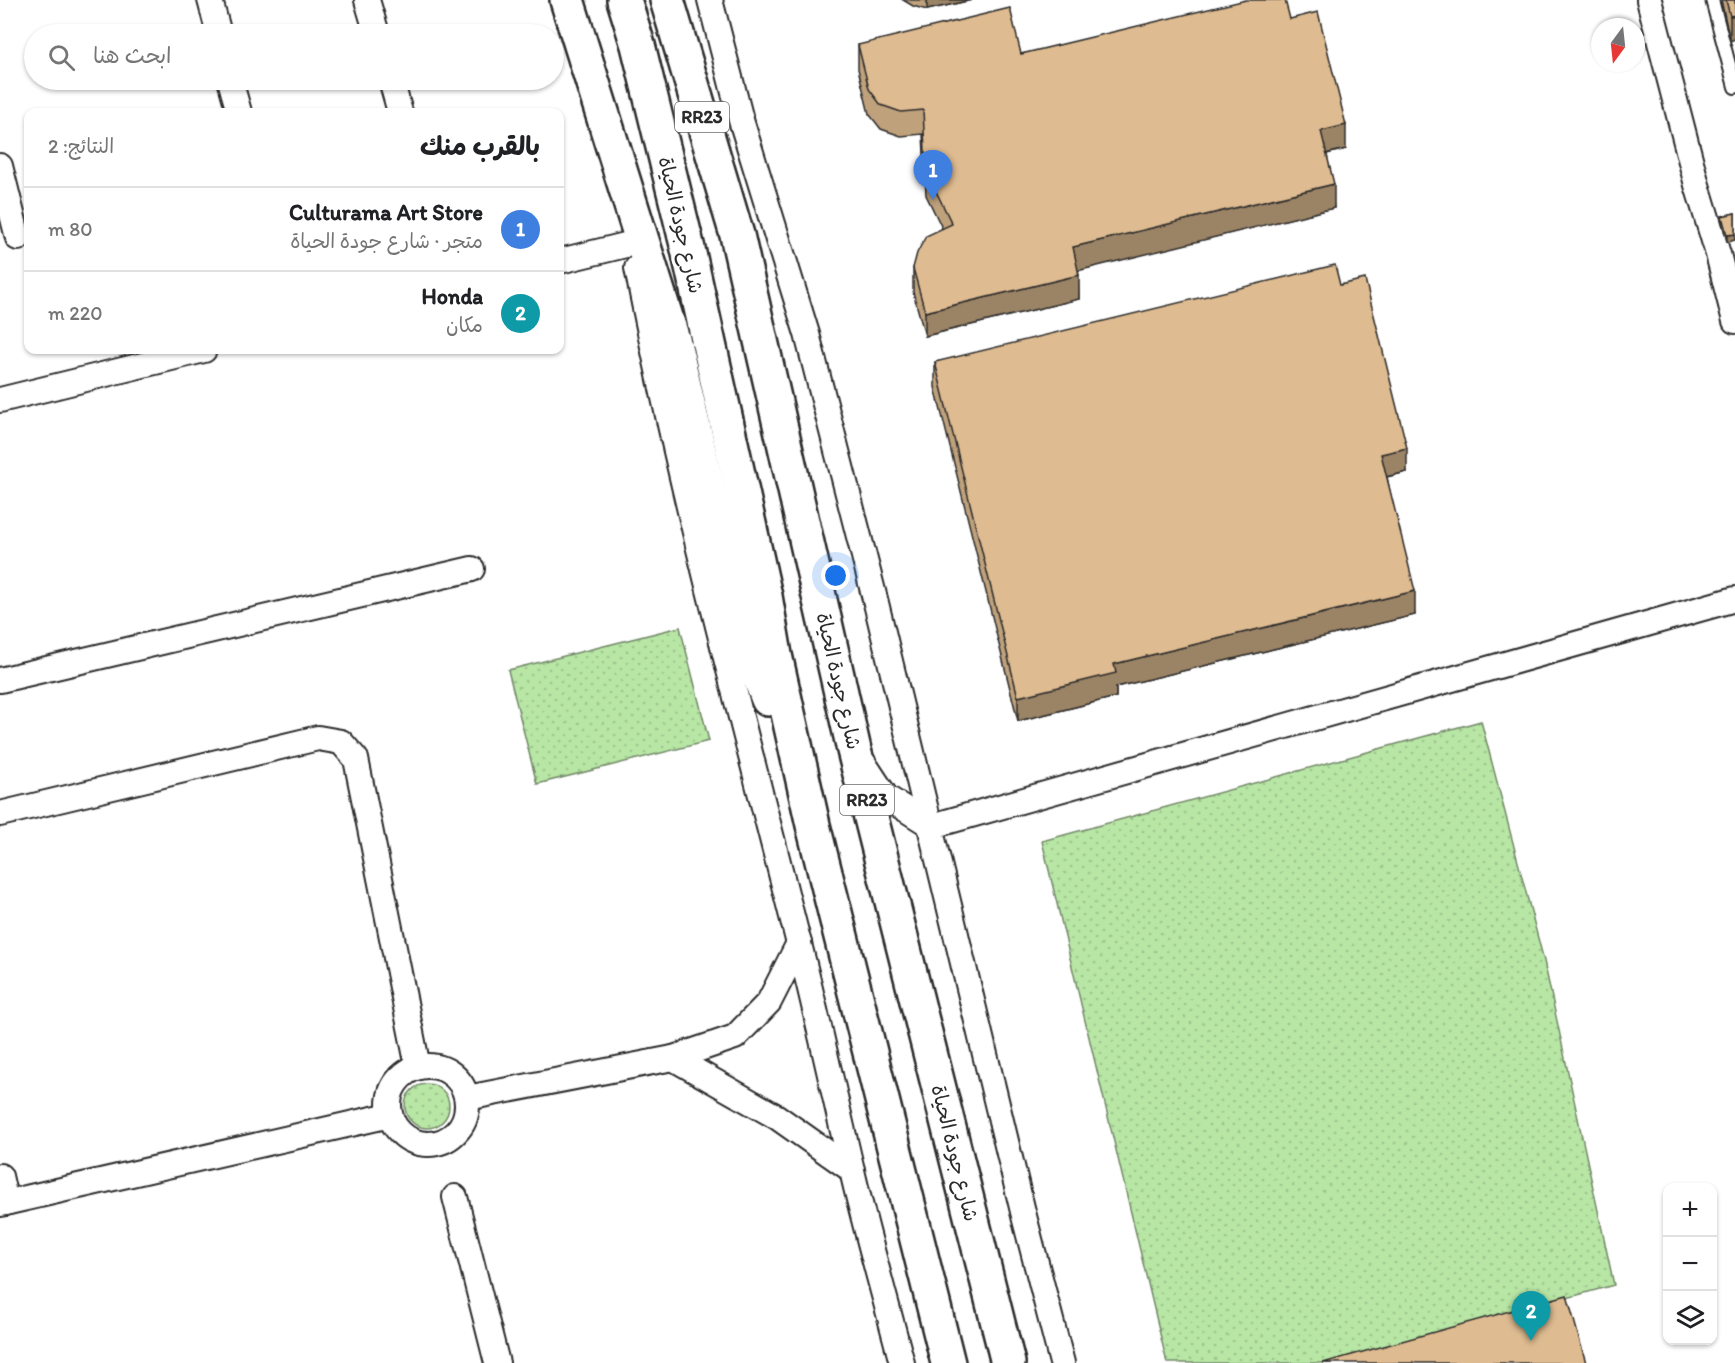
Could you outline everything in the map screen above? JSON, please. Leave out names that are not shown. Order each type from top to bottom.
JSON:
[{"type":"highway","points":[[567,0],[616,160],[637,242],[674,342],[741,630],[761,684],[803,777]]},
{"type":"highway","name":"شارع جودة الحياة","points":[[624,0],[638,45],[688,249],[816,837],[948,1363]]},
{"type":"highway","name":"شارع جودة الحياة","points":[[667,0],[737,235],[854,750],[1008,1363]]},
{"type":"highway","points":[[686,0],[737,235]]},
{"type":"street","points":[[210,0],[216,24]]},
{"type":"street","points":[[367,0],[374,24]]},
{"type":"street","points":[[710,0],[741,120],[807,334],[932,826],[1022,1209],[1062,1363]]},
{"type":"street","points":[[1649,0],[1696,185],[1718,254],[1735,321]]},
{"type":"street","points":[[233,90],[238,108]]},
{"type":"street","points":[[393,90],[399,108]]},
{"type":"street","points":[[0,166],[15,239]]},
{"type":"street","points":[[564,260],[637,242],[647,324],[681,479],[799,943],[852,1170],[902,1363]]},
{"type":"street","points":[[0,400],[188,354]]},
{"type":"street","points":[[0,680],[472,569]]},
{"type":"street","points":[[854,750],[886,797],[932,826],[1735,599]]},
{"type":"street","points":[[0,814],[318,738],[341,742],[356,759],[418,1066]]},
{"type":"street","points":[[467,1098],[673,1058],[735,1037],[770,1002],[799,943]]},
{"type":"street","points":[[673,1058],[777,1117],[852,1170]]},
{"type":"street","points":[[418,1066],[443,1069],[454,1076],[462,1086],[467,1098],[465,1116],[457,1132],[436,1143],[424,1144],[403,1135],[395,1126],[388,1103],[397,1080],[418,1066]]},
{"type":"street","points":[[0,1176],[3,1204],[390,1115]]},
{"type":"street","points":[[455,1197],[497,1363]]},
{"type":"lane","points":[[1712,0],[1735,87]]},
{"type":"green space","points":[[680,627],[709,741],[537,784],[508,670]]},
{"type":"green space","points":[[1481,721],[1544,961],[1614,1285],[1332,1363],[1167,1363],[1042,841]]},
{"type":"green space","points":[[427,1084],[442,1091],[449,1106],[442,1121],[427,1128],[412,1121],[405,1106],[412,1091]]},
{"type":"building","points":[[1246,0],[1285,0],[1290,19],[1318,12],[1346,125],[1321,131],[1334,184],[1073,247],[1079,275],[925,312],[913,268],[917,253],[926,236],[952,224],[926,171],[923,110],[901,112],[881,105],[869,89],[858,45],[1010,8],[1021,54]]},
{"type":"building","points":[[1726,0],[1735,0],[1735,15],[1730,16]]},
{"type":"building","points":[[1735,213],[1735,234],[1727,235],[1722,216]]},
{"type":"building","points":[[1335,265],[1340,285],[1365,279],[1407,448],[1381,454],[1415,591],[1114,664],[1116,673],[1018,697],[935,362]]},
{"type":"building","points":[[1567,1295],[1586,1363],[1323,1363]]},
{"type":"place","name":"Culturama Art Store","points":[[933,200]]},
{"type":"place","name":"Honda","points":[[1531,1341]]}]
